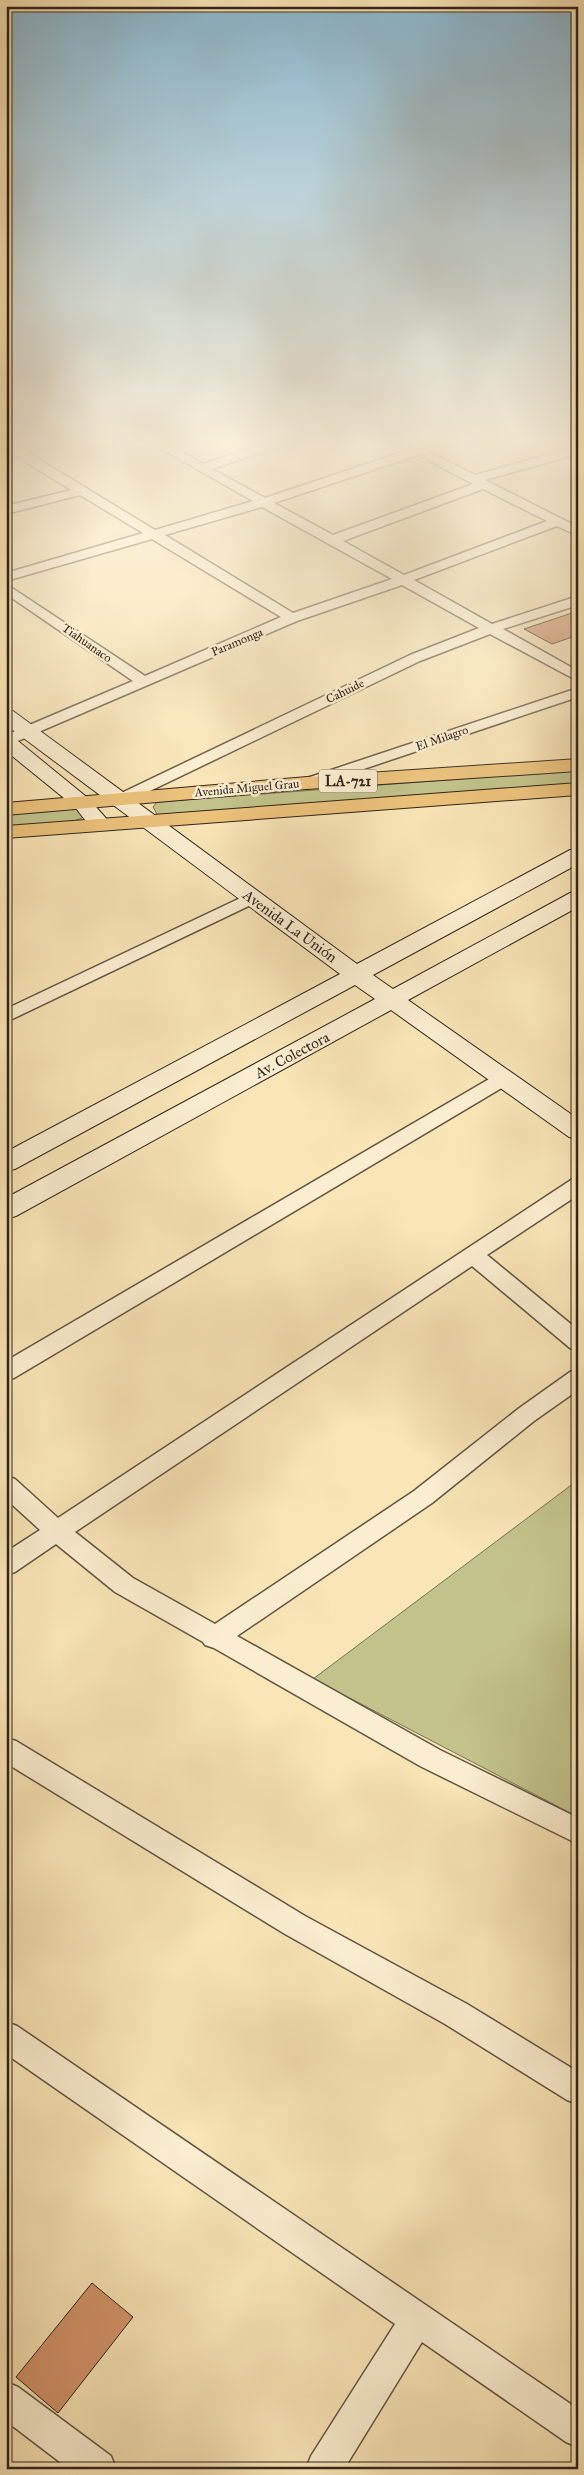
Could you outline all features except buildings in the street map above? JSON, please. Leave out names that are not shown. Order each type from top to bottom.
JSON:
[{"type":"main road","name":"Avenida Miguel Grau","points":[[6,809],[306,783],[578,764]]},
{"type":"main road","name":"Avenida Miguel Grau","points":[[6,832],[578,789]]},
{"type":"street","points":[[6,577],[72,558]]},
{"type":"street","points":[[194,558],[292,618]]},
{"type":"street","points":[[368,558],[578,677]]},
{"type":"street","name":"Paramonga","points":[[6,741],[292,618],[468,558]]},
{"type":"street","name":"Tiahuanaco","points":[[6,588],[144,682]]},
{"type":"street","name":"Cahuide","points":[[119,800],[415,658],[493,628],[578,600]]},
{"type":"street","name":"El Milagro","points":[[306,783],[578,692]]},
{"type":"street","name":"Avenida La Unión","points":[[6,715],[355,974],[578,1131]]},
{"type":"street","points":[[6,741],[82,803],[100,824]]},
{"type":"street","points":[[387,756],[414,776]]},
{"type":"street","points":[[6,1163],[578,855]]},
{"type":"street","points":[[6,1016],[251,898]]},
{"type":"street","name":"Av. Colectora","points":[[6,1210],[578,898]]},
{"type":"street","points":[[6,1372],[503,1078]]},
{"type":"street","points":[[6,1565],[578,1185]]},
{"type":"street","points":[[473,1255],[578,1342]]},
{"type":"street","points":[[214,1638],[423,1497],[578,1378]]},
{"type":"street","points":[[6,1485],[58,1532],[124,1585],[214,1638],[430,1758],[578,1832]]},
{"type":"street","points":[[6,1749],[295,1925],[456,2014],[578,2089]]},
{"type":"street","points":[[6,2036],[578,2430]]},
{"type":"street","points":[[324,2469],[417,2319]]},
{"type":"street","points":[[6,2399],[98,2469]]},
{"type":"green space","points":[[578,770],[578,784],[165,817],[157,814],[153,807],[157,802]]},
{"type":"green space","points":[[76,807],[84,814],[82,818],[74,821],[6,827],[6,811]]},
{"type":"green space","points":[[578,1480],[578,1817],[313,1679]]}]
